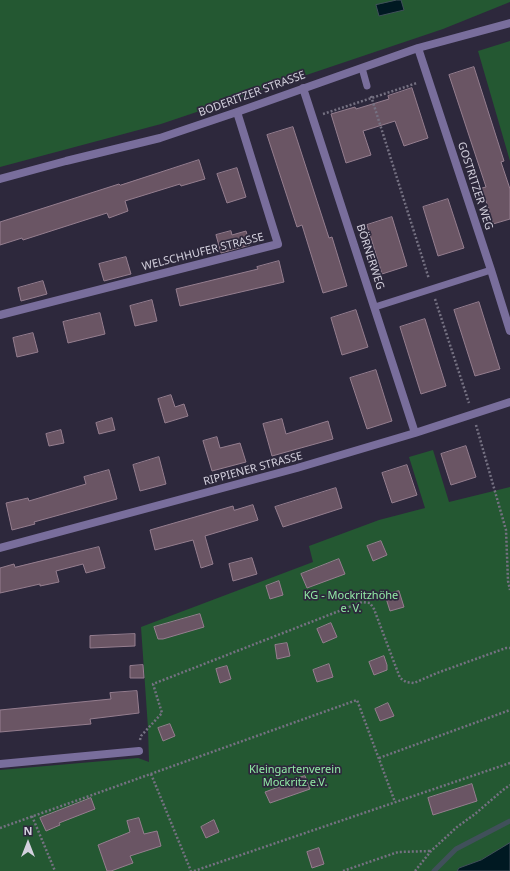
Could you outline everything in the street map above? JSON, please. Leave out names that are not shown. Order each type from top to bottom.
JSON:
[{"type":"street","name":"BODERITZER STRASSE","points":[[0,179],[160,138],[418,48],[510,23]]},
{"type":"street","name":"GOSTRITZER WEG","points":[[418,48],[492,270],[510,331]]},
{"type":"street","name":"BÖRNERWEG","points":[[303,88],[415,433]]},
{"type":"street","name":"WELSCHHUFER STRASSE","points":[[0,315],[278,244],[238,112]]},
{"type":"street","name":"RIPPIENER STRASSE","points":[[0,548],[297,468],[415,433],[510,402]]},
{"type":"street","points":[[0,764],[139,751]]},
{"type":"lane","points":[[362,68],[367,86]]},
{"type":"lane","points":[[375,307],[492,270]]},
{"type":"path","points":[[313,118],[428,79]]},
{"type":"path","points":[[373,104],[472,414],[506,530],[508,581],[510,590]]},
{"type":"path","points":[[139,751],[141,736],[162,713],[153,684],[362,602],[370,603],[374,609],[400,678],[406,682],[414,683],[499,650],[510,648]]},
{"type":"path","points":[[0,828],[357,700],[396,802]]},
{"type":"path","points":[[379,758],[510,710]]},
{"type":"path","points":[[194,871],[203,870],[510,763]]},
{"type":"path","points":[[151,774],[191,871]]},
{"type":"path","points":[[415,871],[431,850],[457,826],[475,814],[503,790],[510,786]]},
{"type":"path","points":[[32,816],[55,871]]},
{"type":"path","points":[[342,871],[398,852],[431,850]]},
{"type":"green space","points":[[0,0],[510,0],[510,2],[443,29],[161,124],[0,167]]},
{"type":"green space","points":[[510,41],[510,161],[478,51]]},
{"type":"green space","points":[[433,450],[449,502],[510,487],[510,843],[481,860],[459,868],[457,871],[0,871],[0,770],[138,758],[149,762],[141,627],[313,562],[309,546],[379,520],[425,508],[409,457]]},
{"type":"water","points":[[401,0],[404,10],[379,16],[376,5]]},
{"type":"water","points":[[510,843],[510,871],[457,871],[459,868],[481,860]]},
{"type":"building","points":[[474,67],[504,161],[501,162],[510,189],[510,219],[493,224],[482,188],[486,187],[449,75]]},
{"type":"building","points":[[412,88],[428,138],[404,146],[395,121],[363,131],[371,155],[346,163],[331,114],[355,107],[356,109],[389,99],[388,96]]},
{"type":"building","points":[[293,127],[329,238],[332,237],[347,286],[323,293],[302,225],[297,227],[267,135]]},
{"type":"building","points":[[199,160],[205,179],[181,186],[180,184],[125,201],[128,211],[109,218],[107,213],[23,240],[22,238],[0,245],[0,222]]},
{"type":"building","points":[[237,168],[246,197],[227,203],[217,174]]},
{"type":"building","points":[[448,199],[464,248],[438,256],[423,207]]},
{"type":"building","points":[[392,217],[407,266],[382,274],[367,225]]},
{"type":"building","points":[[231,231],[232,235],[246,231],[250,245],[221,253],[216,235]]},
{"type":"building","points":[[126,257],[131,274],[104,281],[99,264]]},
{"type":"building","points":[[279,261],[284,282],[180,306],[176,289],[258,269],[257,267]]},
{"type":"building","points":[[43,281],[47,294],[21,301],[18,288]]},
{"type":"building","points":[[152,300],[157,321],[135,326],[130,306]]},
{"type":"building","points":[[479,302],[500,369],[475,376],[454,310]]},
{"type":"building","points":[[356,310],[368,347],[342,355],[331,318]]},
{"type":"building","points":[[100,313],[105,334],[68,343],[63,322]]},
{"type":"building","points":[[425,319],[446,386],[421,394],[400,327]]},
{"type":"building","points":[[33,333],[38,352],[17,357],[13,338]]},
{"type":"building","points":[[376,370],[392,421],[367,429],[350,378]]},
{"type":"building","points":[[171,395],[175,407],[184,404],[188,416],[165,423],[158,399]]},
{"type":"building","points":[[112,418],[115,430],[99,434],[96,423]]},
{"type":"building","points":[[282,419],[286,434],[328,421],[333,439],[272,456],[263,424]]},
{"type":"building","points":[[61,430],[64,443],[49,446],[46,434]]},
{"type":"building","points":[[217,437],[220,448],[240,443],[246,462],[212,471],[203,441]]},
{"type":"building","points":[[466,446],[476,477],[451,485],[441,454]]},
{"type":"building","points":[[159,457],[166,484],[140,491],[133,465]]},
{"type":"building","points":[[407,465],[417,495],[392,503],[382,473]]},
{"type":"building","points":[[109,470],[117,499],[34,522],[35,524],[12,530],[6,503],[28,498],[29,501],[86,484],[84,477]]},
{"type":"building","points":[[336,488],[342,508],[283,527],[275,507]]},
{"type":"building","points":[[253,505],[258,520],[205,536],[213,564],[201,568],[193,540],[155,550],[150,530],[233,506],[234,510]]},
{"type":"building","points":[[381,541],[387,555],[373,561],[367,546]]},
{"type":"building","points":[[99,547],[105,568],[86,573],[83,564],[56,571],[59,582],[40,586],[40,584],[0,593],[0,568],[14,564],[15,567]]},
{"type":"building","points":[[252,558],[257,574],[233,581],[229,564]]},
{"type":"building","points":[[339,559],[345,574],[307,588],[301,574]]},
{"type":"building","points":[[279,581],[283,595],[270,599],[266,586]]},
{"type":"building","points":[[399,591],[404,607],[390,611],[385,595]]},
{"type":"building","points":[[200,614],[204,627],[163,639],[158,639],[154,627]]},
{"type":"building","points":[[331,623],[337,637],[323,643],[317,629]]},
{"type":"building","points":[[135,634],[135,646],[90,648],[90,636]]},
{"type":"building","points":[[287,643],[290,656],[277,659],[275,645]]},
{"type":"building","points":[[384,656],[387,670],[374,675],[369,662]]},
{"type":"building","points":[[329,664],[333,677],[317,682],[313,670]]},
{"type":"building","points":[[143,665],[144,678],[130,678],[130,666]]},
{"type":"building","points":[[227,666],[231,679],[220,683],[216,669]]},
{"type":"building","points":[[137,691],[139,713],[90,719],[91,724],[0,732],[0,710],[111,699],[110,693]]},
{"type":"building","points":[[388,703],[394,716],[380,721],[375,709]]},
{"type":"building","points":[[170,724],[175,736],[163,741],[158,728]]},
{"type":"building","points":[[305,776],[310,789],[270,803],[265,792],[284,785],[283,783]]},
{"type":"building","points":[[472,784],[477,801],[433,815],[428,798]]},
{"type":"building","points":[[91,798],[95,809],[59,823],[60,825],[46,831],[40,818]]},
{"type":"building","points":[[139,818],[144,834],[157,831],[161,846],[130,856],[133,863],[107,871],[98,845],[130,832],[127,821]]},
{"type":"building","points":[[214,820],[219,832],[206,838],[201,827]]},
{"type":"building","points":[[319,848],[324,864],[312,868],[307,852]]},
{"type":"waterway","points":[[434,871],[456,849],[510,821]]},
{"type":"park label","name":"KG - Mockritzhöhe e. V.","points":[[351,602]]},
{"type":"park label","name":"Kleingartenverein Mockritz e.V.","points":[[295,776]]}]
